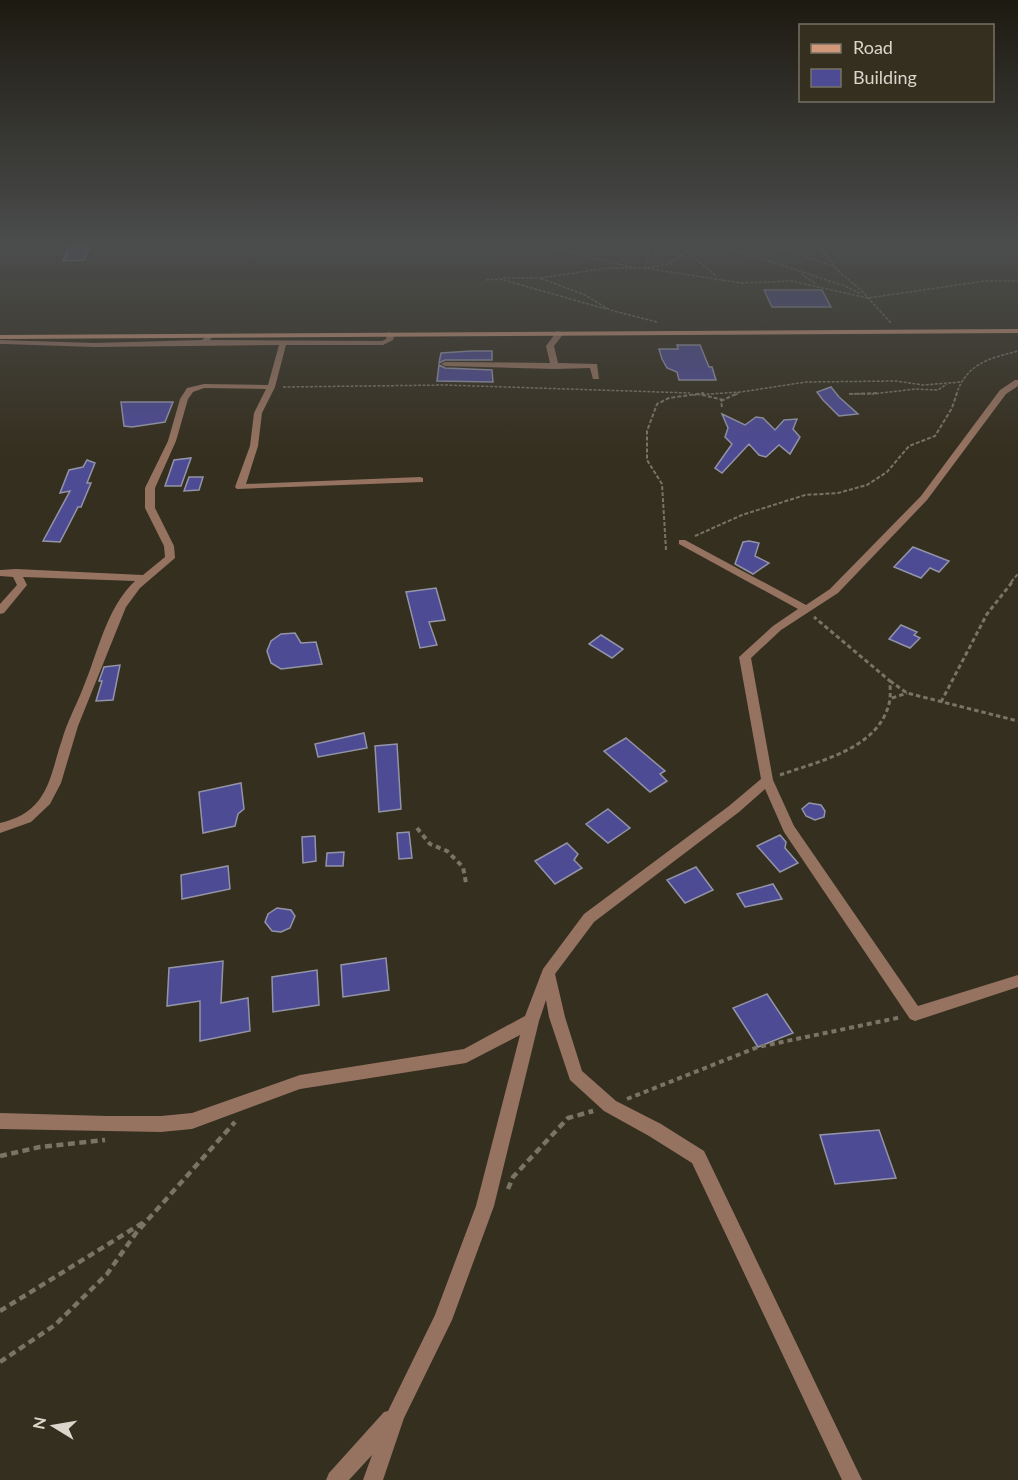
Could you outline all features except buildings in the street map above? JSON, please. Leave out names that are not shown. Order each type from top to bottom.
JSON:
[{"type":"main road","points":[[13,336],[1018,331]]},
{"type":"street","points":[[555,367],[550,346],[560,333]]},
{"type":"street","points":[[1,340],[95,345],[204,342],[383,343],[391,334]]},
{"type":"street","points":[[204,342],[209,335]]},
{"type":"street","points":[[1,340],[13,336]]},
{"type":"street","points":[[283,343],[271,387],[258,413],[254,446],[240,487],[420,480]]},
{"type":"street","points":[[445,364],[594,366],[596,377]]},
{"type":"street","points":[[1018,382],[1003,392],[924,498],[834,591],[777,628],[745,657],[768,780],[789,828],[915,1014],[1018,981]]},
{"type":"street","points":[[0,828],[25,822],[42,807],[54,780],[70,731],[90,686],[98,659],[127,596],[143,579],[156,572],[170,558],[169,546],[150,508],[150,488],[171,441],[184,399],[190,390],[204,386],[271,387]]},
{"type":"street","points":[[682,542],[806,610]]},
{"type":"street","points":[[0,611],[22,585],[16,572]]},
{"type":"street","points":[[0,573],[143,579]]},
{"type":"street","points":[[373,1480],[396,1414],[443,1320],[485,1206],[531,1021],[548,973],[589,918],[735,809],[768,780]]},
{"type":"street","points":[[548,973],[557,1017],[576,1075],[610,1106],[656,1130],[698,1157],[852,1480]]},
{"type":"street","points":[[0,1121],[160,1124],[192,1121],[300,1082],[466,1056],[531,1021]]},
{"type":"street","points":[[336,1480],[396,1414]]},
{"type":"path","points":[[622,313],[670,326],[676,332]]},
{"type":"path","points":[[882,313],[898,331]]},
{"type":"path","points":[[682,542],[752,512],[805,495],[838,492],[867,485],[887,472],[909,446],[934,436],[952,408],[961,382],[971,368],[995,357],[1018,351]]},
{"type":"path","points":[[271,387],[445,385],[699,394],[741,392],[806,382],[896,381],[923,385],[961,382]]},
{"type":"path","points":[[849,394],[873,394],[915,389],[938,390],[949,383]]},
{"type":"path","points":[[722,407],[721,401],[741,392]]},
{"type":"path","points":[[666,550],[662,484],[647,460],[647,432],[657,404],[669,398],[699,394],[724,400]]},
{"type":"path","points":[[941,702],[987,614],[1018,574]]},
{"type":"path","points":[[806,610],[890,681],[908,693],[1018,721]]},
{"type":"path","points":[[768,780],[861,744],[880,728],[892,698],[890,681]]},
{"type":"path","points":[[892,698],[908,693]]},
{"type":"path","points":[[417,828],[430,844],[447,851],[463,867],[466,883]]},
{"type":"path","points":[[0,1362],[55,1325],[107,1274],[149,1219],[238,1119]]},
{"type":"path","points":[[0,1311],[149,1219]]}]
